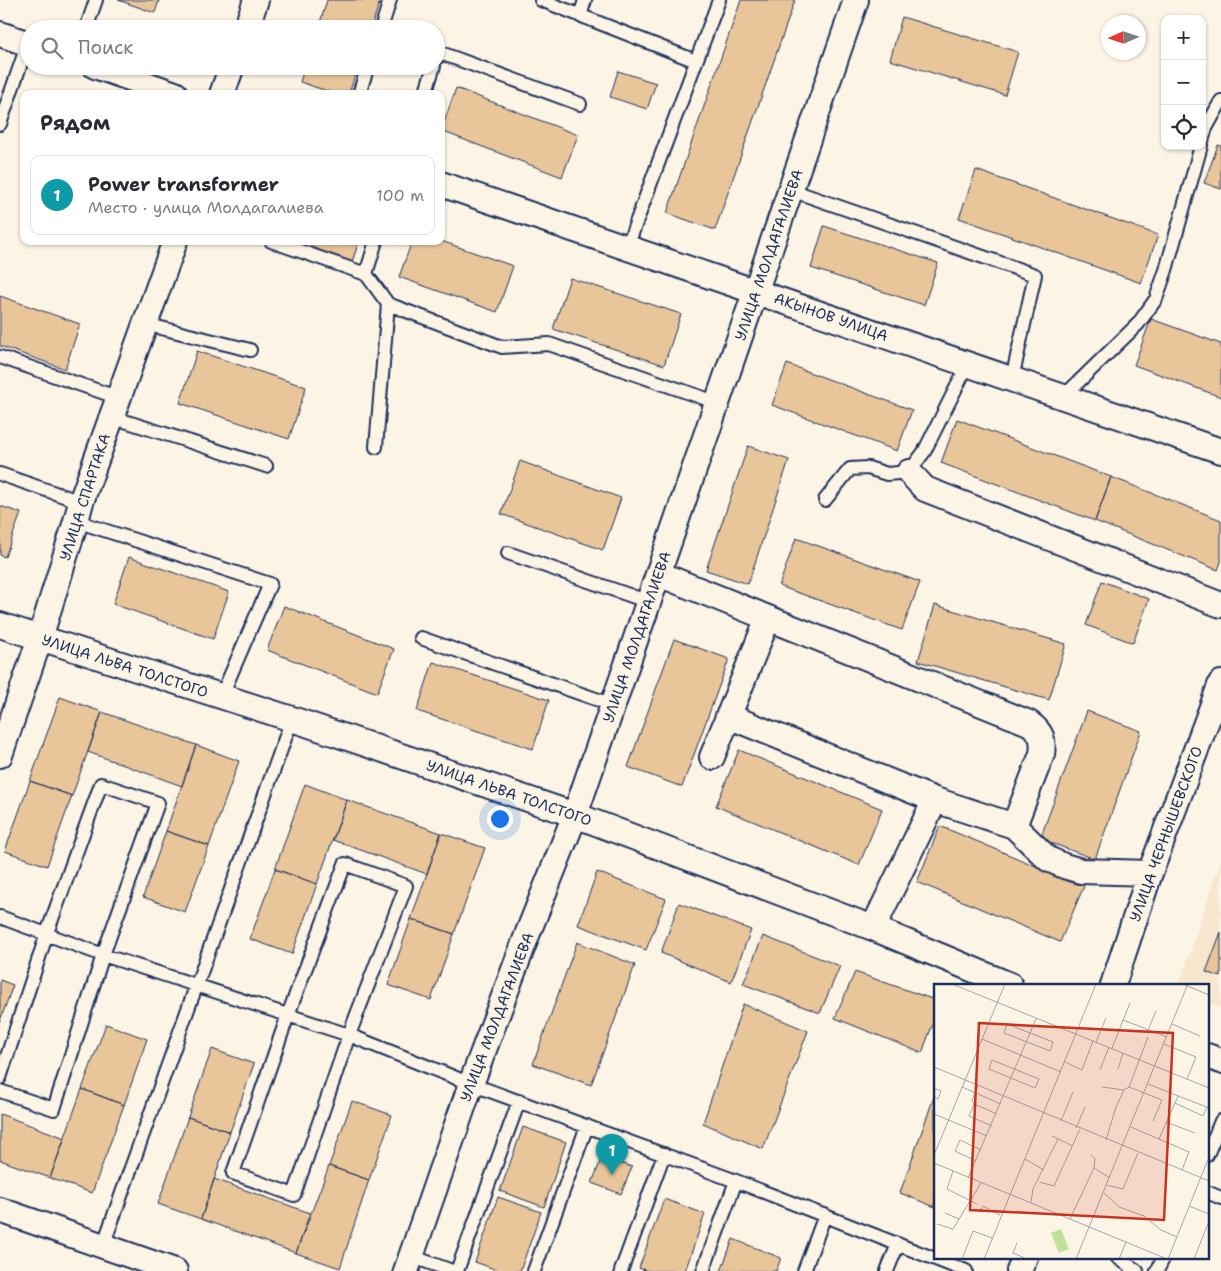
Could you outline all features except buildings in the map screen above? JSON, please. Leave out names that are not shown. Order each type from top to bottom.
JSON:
[{"type":"street","points":[[249,20],[256,0]]},
{"type":"street","name":"УЛИЦА МОЛДАГАЛИЕВА","points":[[409,1264],[471,1084],[575,815],[614,705],[856,0]]},
{"type":"street","points":[[0,34],[20,41]]},
{"type":"street","points":[[120,75],[163,90]]},
{"type":"street","points":[[223,90],[229,75]]},
{"type":"street","name":"АКЫНОВ УЛИЦА","points":[[445,185],[1221,451]]},
{"type":"street","name":"УЛИЦА СПАРТАКА","points":[[0,755],[40,638],[78,511],[174,245]]},
{"type":"street","points":[[909,472],[926,489],[1221,605]]},
{"type":"street","points":[[659,574],[1036,728],[1041,733],[1044,743],[1042,754],[1014,826]]},
{"type":"street","points":[[712,757],[768,618]]},
{"type":"street","name":"УЛИЦА ЛЬВА ТОЛСТОГО","points":[[0,625],[292,719],[575,815],[873,928],[1008,984]]},
{"type":"street","name":"УЛИЦА ЧЕРНЫШЕВСКОГО","points":[[1113,984],[1150,873],[1221,683]]},
{"type":"street","points":[[728,716],[934,800],[1014,826],[1048,859],[1064,866],[1081,871],[1150,873]]},
{"type":"street","points":[[873,928],[934,800]]},
{"type":"street","points":[[1208,1056],[1221,1061]]},
{"type":"street","points":[[0,1210],[175,1271]]},
{"type":"street","points":[[1019,1271],[1025,1258]]},
{"type":"lane","points":[[89,20],[96,0]]},
{"type":"lane","points":[[384,20],[390,0]]},
{"type":"lane","points":[[541,0],[696,61]]},
{"type":"lane","points":[[580,16],[585,0]]},
{"type":"lane","points":[[627,247],[718,0]]},
{"type":"lane","points":[[445,55],[580,104]]},
{"type":"lane","points":[[0,124],[20,67]]},
{"type":"lane","points":[[360,90],[365,75]]},
{"type":"lane","points":[[426,90],[431,75]]},
{"type":"lane","points":[[1206,128],[1221,101]]},
{"type":"lane","points":[[1064,397],[1138,324],[1156,299],[1200,150]]},
{"type":"lane","points":[[791,190],[1036,275],[1012,379]]},
{"type":"lane","points":[[283,245],[366,274],[388,304],[502,346],[549,344],[718,403]]},
{"type":"lane","points":[[366,274],[375,245]]},
{"type":"lane","points":[[376,447],[388,304]]},
{"type":"lane","points":[[145,324],[250,350]]},
{"type":"lane","points":[[0,357],[115,407],[266,466]]},
{"type":"lane","points":[[825,500],[850,469],[868,468],[888,474],[909,472],[924,452],[968,364]]},
{"type":"lane","points":[[0,474],[78,511],[270,584],[221,697]]},
{"type":"lane","points":[[508,553],[649,602]]},
{"type":"lane","points":[[421,638],[614,705]]},
{"type":"lane","points":[[103,1246],[292,719]]},
{"type":"lane","points":[[0,1078],[47,933],[101,784],[158,803],[103,955],[54,1109],[0,1091]]},
{"type":"lane","points":[[345,864],[406,886],[349,1035],[294,1195],[233,1173],[288,1015],[345,864]]},
{"type":"lane","points":[[0,917],[103,955],[349,1035],[471,1084],[736,1181],[966,1271]]},
{"type":"lane","points":[[457,1271],[519,1101]]},
{"type":"lane","points":[[1208,1153],[1221,1121]]},
{"type":"lane","points":[[534,1271],[587,1126]]},
{"type":"lane","points":[[621,1271],[664,1154]]},
{"type":"lane","points":[[703,1271],[736,1181]]},
{"type":"lane","points":[[1208,1192],[1221,1198]]},
{"type":"lane","points":[[804,1271],[825,1215]]},
{"type":"lane","points":[[887,1271],[898,1244]]},
{"type":"lane","points":[[1118,1258],[1137,1271]]},
{"type":"lane","points":[[1156,1271],[1163,1258]]},
{"type":"lane","points":[[409,1264],[452,1271]]},
{"type":"shaded area","points":[[1221,860],[1221,1008],[1208,1003],[1208,984],[1179,984]]},
{"type":"place","name":"Power transformer","points":[[612,1175]]}]
